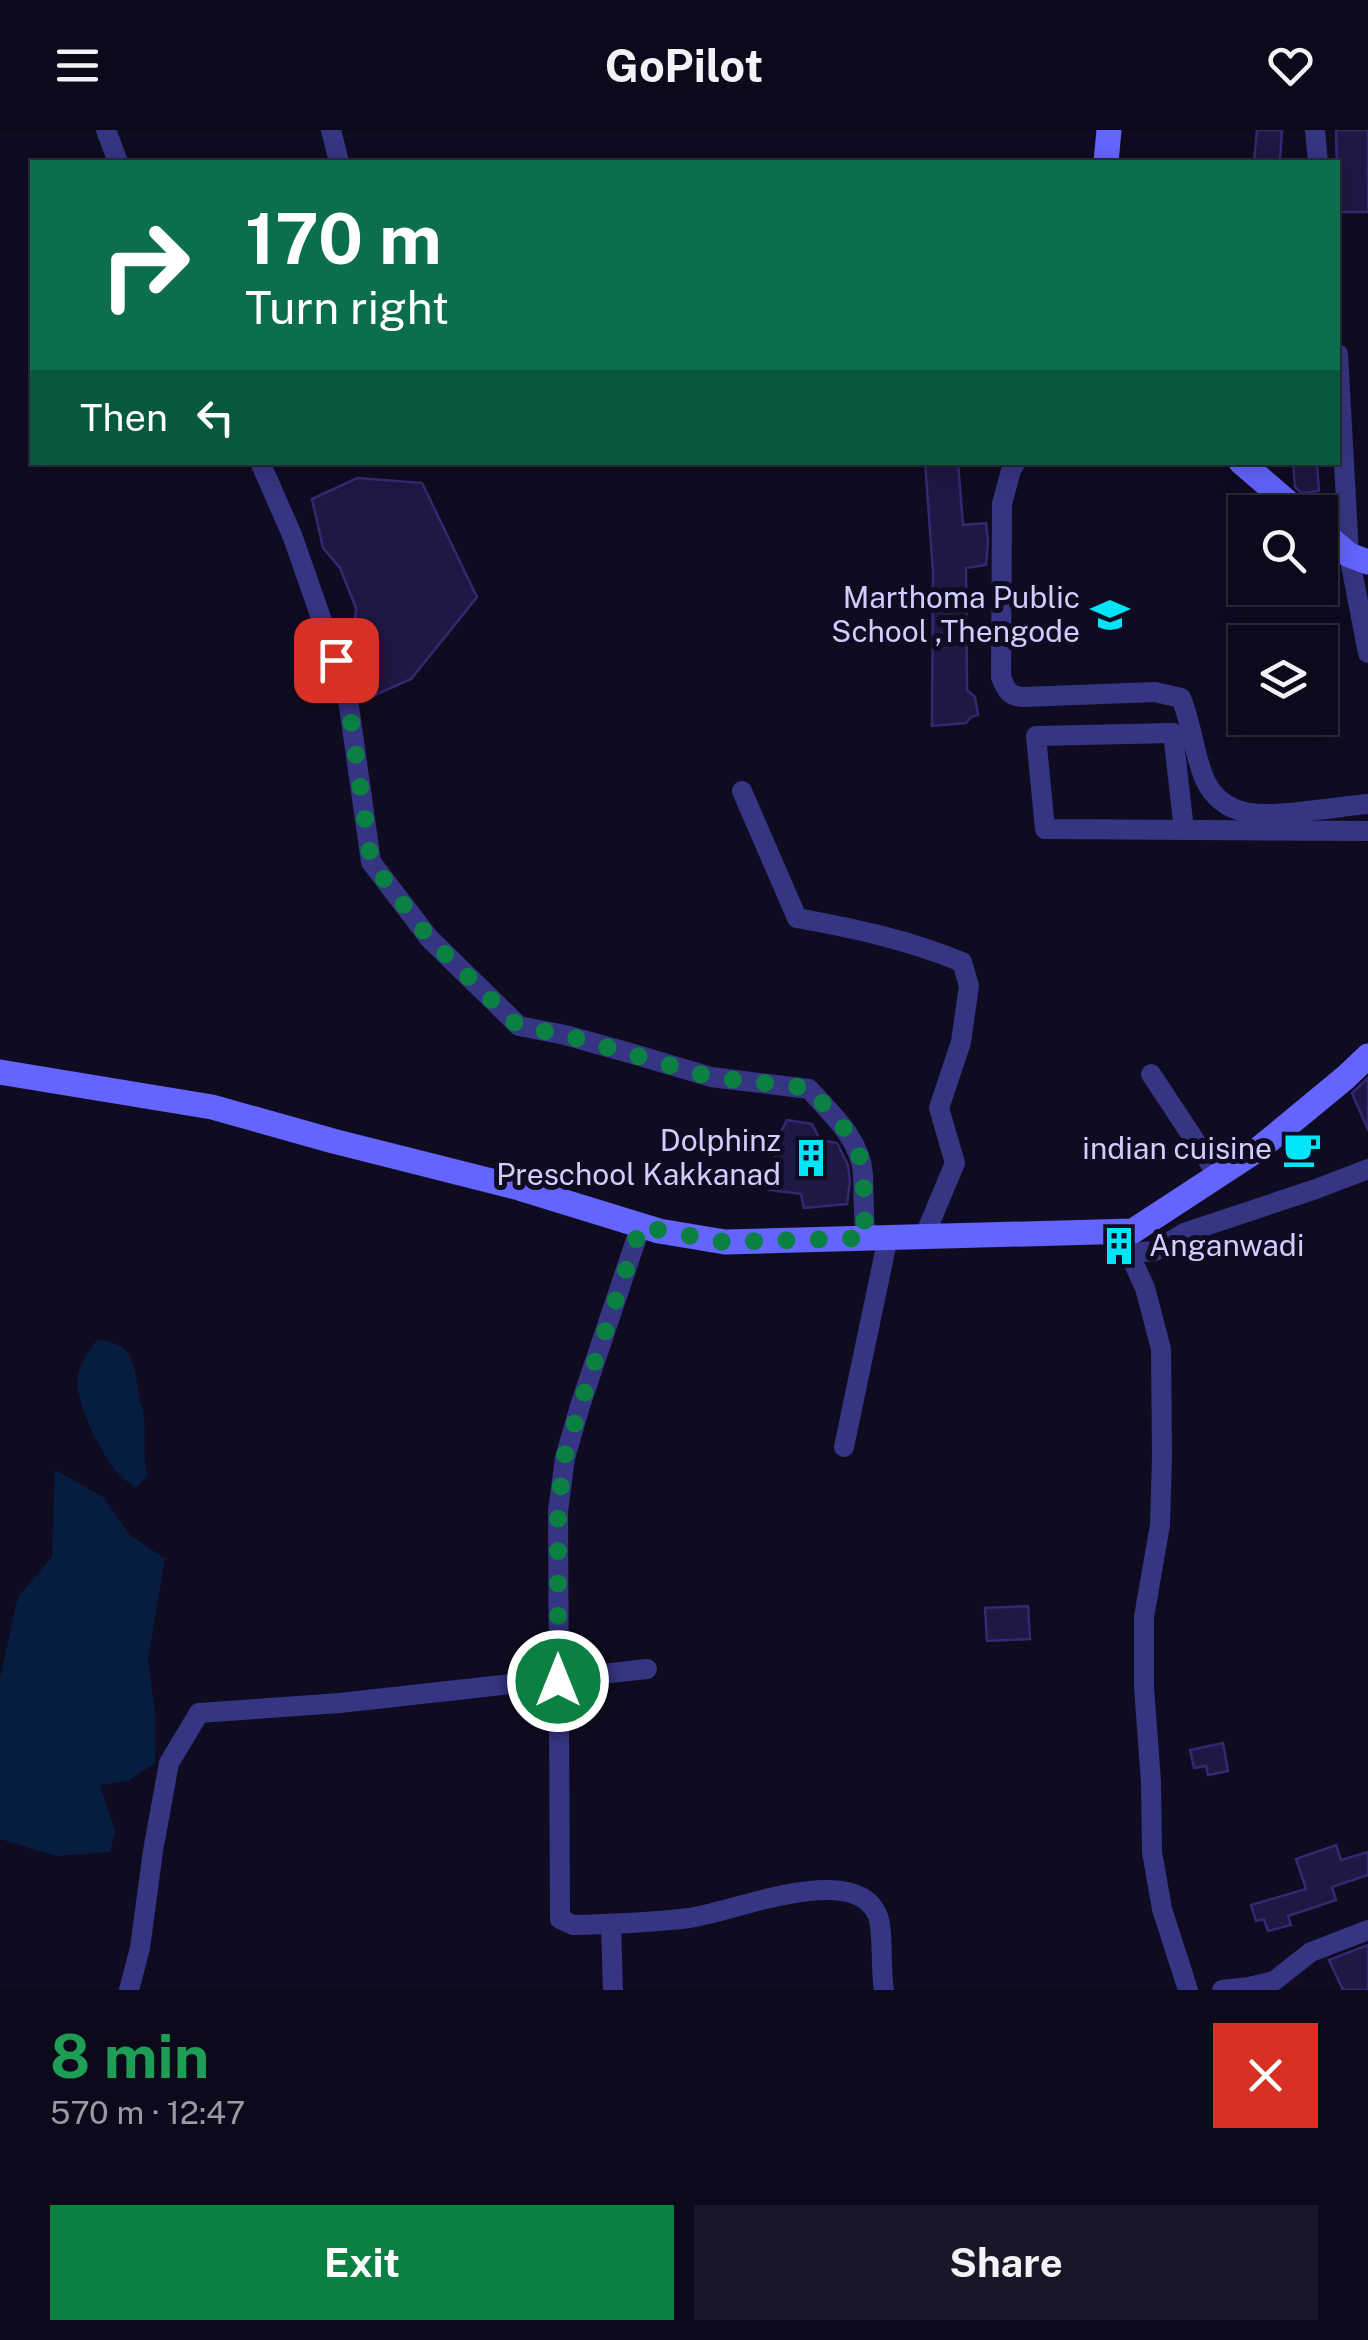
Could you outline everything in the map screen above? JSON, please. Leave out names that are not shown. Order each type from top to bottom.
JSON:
[{"type":"main road","points":[[1106,160],[1109,130]]},
{"type":"main road","points":[[1244,465],[1279,495]]},
{"type":"main road","points":[[1338,543],[1359,559]]},
{"type":"main road","points":[[0,1072],[212,1106],[519,1188],[659,1230],[724,1242],[924,1237],[1131,1242],[1218,1174],[1260,1148],[1368,1056]]},
{"type":"street","points":[[106,130],[117,160]]},
{"type":"street","points":[[330,130],[338,160]]},
{"type":"street","points":[[1314,130],[1318,160]]},
{"type":"street","points":[[1340,374],[1368,653]]},
{"type":"street","points":[[261,465],[292,535],[347,692],[371,862],[429,938],[518,1026],[583,1040],[710,1077],[809,1088],[856,1147],[863,1172],[862,1205],[876,1238],[844,1447]]},
{"type":"street","points":[[1014,465],[1002,504],[1001,677],[1012,696],[1154,692],[1181,698],[1206,780],[1221,802],[1253,815],[1368,804]]},
{"type":"street","points":[[1184,830],[1173,732],[1036,736],[1044,829],[1184,830],[1368,831]]},
{"type":"street","points":[[742,792],[797,918],[870,932],[962,962],[969,986],[961,1042],[939,1108],[955,1163],[924,1237]]},
{"type":"street","points":[[1151,1074],[1218,1174]]},
{"type":"street","points":[[1131,1242],[1155,1251],[1184,1233],[1368,1169]]},
{"type":"street","points":[[641,1225],[564,1458],[558,1511],[560,1920],[573,1926],[692,1918],[757,1900],[837,1890],[865,1898],[878,1915],[884,1990]]},
{"type":"street","points":[[1131,1242],[1160,1349],[1160,1524],[1144,1617],[1152,1852],[1162,1909],[1188,1990]]},
{"type":"street","points":[[129,1990],[140,1948],[152,1852],[169,1763],[199,1714],[340,1703],[647,1669]]},
{"type":"street","points":[[611,1924],[613,1990]]},
{"type":"street","points":[[1222,1990],[1274,1982],[1311,1952],[1368,1930]]},
{"type":"water","points":[[97,1340],[123,1349],[134,1367],[144,1420],[147,1475],[136,1488],[119,1474],[103,1452],[80,1398],[79,1370]]},
{"type":"water","points":[[55,1470],[103,1497],[130,1535],[165,1559],[148,1658],[155,1713],[155,1763],[128,1781],[100,1785],[115,1832],[110,1852],[56,1856],[0,1839],[0,1679],[18,1597],[52,1557]]},
{"type":"building","points":[[1257,130],[1282,130],[1280,160],[1254,160]]},
{"type":"building","points":[[1336,130],[1368,130],[1368,212],[1340,212],[1340,160],[1337,160]]},
{"type":"building","name":"Marthoma Public School ,Thengode","points":[[925,465],[958,465],[963,525],[986,523],[988,541],[986,565],[966,568],[967,690],[975,697],[978,715],[966,723],[932,726],[933,572]]},
{"type":"building","points":[[1293,465],[1317,465],[1319,491],[1301,493],[1295,487]]},
{"type":"building","points":[[357,478],[422,483],[477,597],[411,679],[362,701],[359,672],[352,657],[356,608],[340,568],[323,548],[312,499]]},
{"type":"building","points":[[1368,1078],[1368,1130],[1352,1093]]},
{"type":"building","name":"Dolphinz Preschool Kakkanad","points":[[787,1120],[812,1124],[820,1140],[837,1143],[848,1165],[847,1204],[804,1208],[801,1194],[769,1190],[778,1138]]},
{"type":"building","points":[[1028,1606],[1030,1639],[987,1641],[985,1608]]},
{"type":"building","points":[[1223,1743],[1228,1771],[1208,1775],[1206,1766],[1194,1768],[1190,1750]]},
{"type":"building","points":[[1336,1845],[1341,1860],[1368,1852],[1368,1875],[1332,1887],[1336,1900],[1288,1916],[1291,1925],[1268,1931],[1264,1919],[1256,1921],[1251,1905],[1306,1889],[1296,1859]]},
{"type":"building","points":[[1368,1945],[1368,1990],[1343,1990],[1329,1960]]},
{"type":"place","name":"Marthoma Public School ,Thengode","points":[[1110,615]]},
{"type":"place","name":"indian cuisine","points":[[1302,1149]]},
{"type":"place","name":"Dolphinz Preschool Kakkanad","points":[[811,1158]]},
{"type":"place","name":"Anganwadi","points":[[1119,1246]]},
{"type":"route","points":[[336,660],[347,692],[371,862],[429,938],[518,1026],[565,1035],[710,1077],[809,1088],[856,1147],[863,1172],[866,1238],[724,1242],[641,1225],[564,1458],[558,1511],[558,1681]]}]
